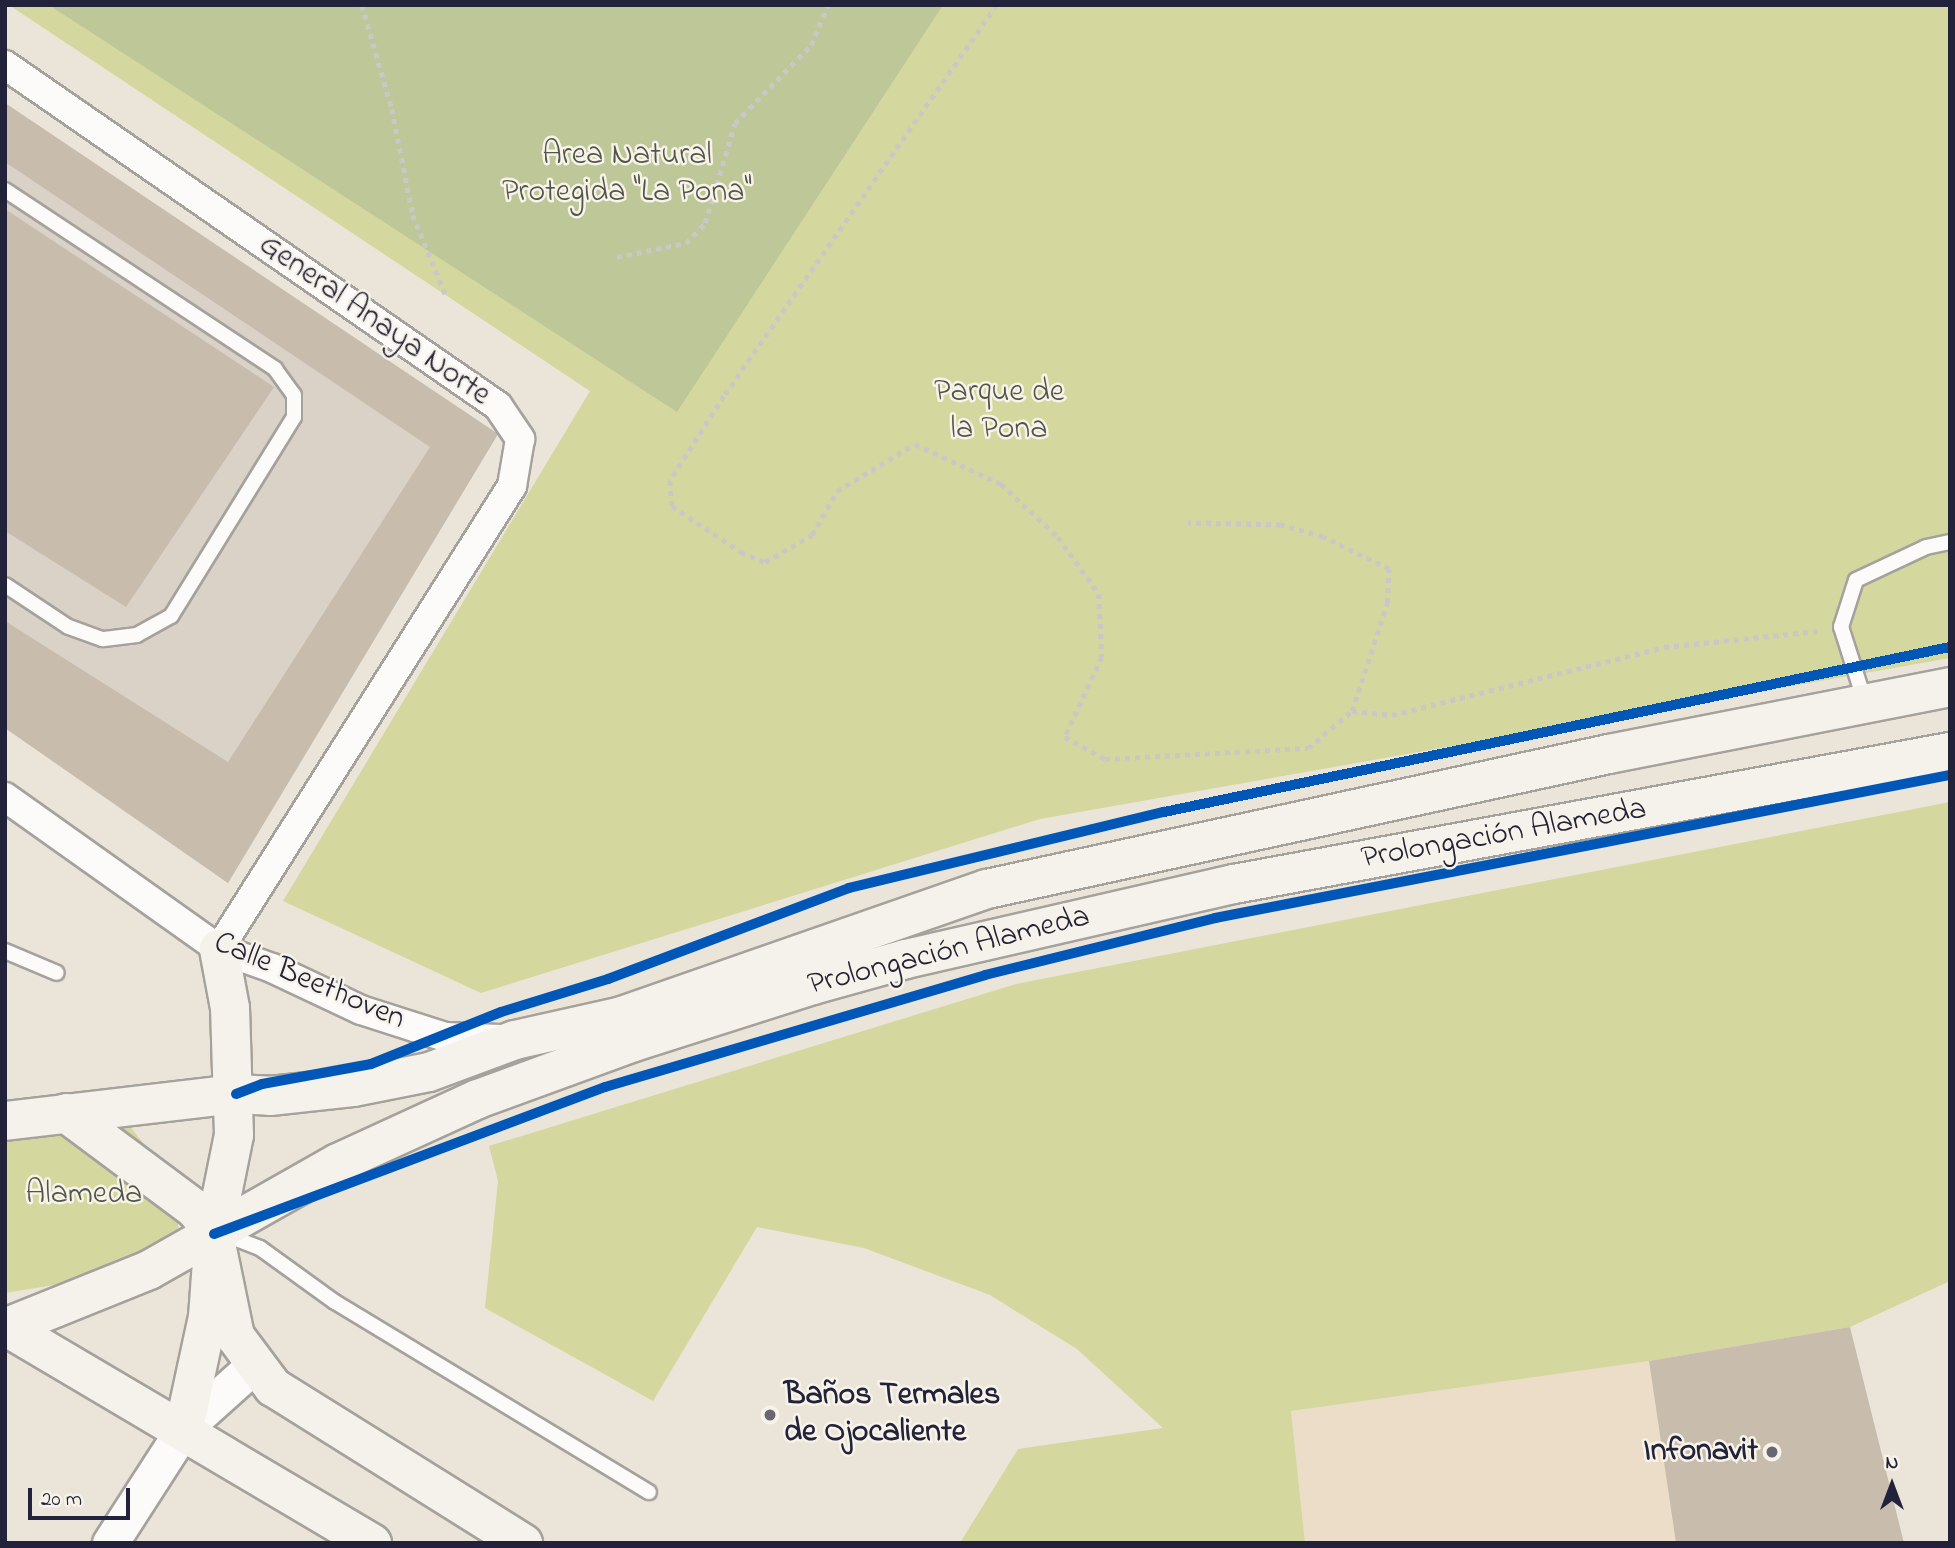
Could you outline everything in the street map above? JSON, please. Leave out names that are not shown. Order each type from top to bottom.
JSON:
[{"type":"main road","name":"Prolongación Alameda","points":[[5,1121],[236,1094],[270,1096],[366,1085],[429,1072],[529,1037],[622,1016],[987,889],[1950,687]]},
{"type":"main road","name":"Prolongación Alameda","points":[[7,1328],[149,1270],[338,1163],[478,1099],[721,1013],[880,966],[1234,884],[1950,752]]},
{"type":"main road","points":[[184,1428],[208,1317],[214,1234],[233,1149],[236,1094],[230,1008],[219,949]]},
{"type":"main road","points":[[214,1234],[224,1213],[251,1186],[307,1155],[457,1088],[580,1042],[622,1016]]},
{"type":"main road","points":[[66,1113],[196,1210],[214,1234],[227,1312],[253,1366],[288,1399],[523,1543]]},
{"type":"main road","points":[[7,1328],[184,1428],[372,1543]]},
{"type":"street","name":"General Anaya Norte","points":[[5,65],[498,406],[520,439],[512,486],[219,949]]},
{"type":"street","name":"Calle Beethoven","points":[[5,797],[219,949],[361,1010],[445,1037],[475,1041],[529,1037]]},
{"type":"street","points":[[110,1543],[184,1428],[253,1366]]},
{"type":"lane","points":[[5,190],[275,369],[293,395],[294,417],[171,616],[137,635],[102,639],[67,626],[5,585]]},
{"type":"lane","points":[[1866,704],[1841,628],[1856,580],[1926,547],[1950,542]]},
{"type":"lane","points":[[5,951],[57,974]]},
{"type":"lane","points":[[214,1234],[260,1248],[335,1302],[649,1492]]},
{"type":"path","points":[[362,5],[392,109],[413,215],[446,296]]},
{"type":"path","points":[[617,257],[686,243],[705,223],[735,123],[811,45],[828,5]]},
{"type":"path","points":[[997,5],[724,396],[670,481],[672,506],[741,552],[765,562],[812,535],[837,491],[915,444],[1001,484],[1058,537],[1099,594],[1102,657],[1065,737],[1104,759],[1308,748],[1352,711],[1387,603],[1389,569],[1323,537],[1281,525],[1188,523]]},
{"type":"path","points":[[1352,711],[1392,715],[1664,647],[1841,628]]},
{"type":"shaded area","points":[[5,103],[498,434],[228,883],[5,728]]},
{"type":"shaded area","points":[[1649,1361],[1676,1543],[1305,1543],[1291,1411]]},
{"type":"green space","name":"Parque de la Pona","points":[[9,5],[1950,5],[1950,658],[1040,819],[481,993],[283,901],[590,391]]},
{"type":"green space","name":"Area Natural Protegida \"La Pona\"","points":[[49,5],[943,5],[677,412]]},
{"type":"green space","points":[[1950,802],[1950,1281],[1850,1327],[1649,1361],[1291,1411],[1305,1543],[960,1543],[1018,1449],[1163,1428],[1077,1349],[990,1295],[864,1248],[757,1227],[653,1401],[485,1308],[498,1181],[489,1146],[1016,984]]},
{"type":"green space","name":"Alameda","points":[[108,1113],[132,1129],[179,1189],[178,1235],[126,1264],[60,1284],[5,1293],[5,1129]]},
{"type":"building","points":[[5,103],[498,434],[228,883],[5,728],[5,621],[228,762],[430,447],[5,162]]},
{"type":"building","points":[[5,209],[274,387],[126,607],[5,531]]},
{"type":"building","name":"Infonavit","points":[[1850,1327],[1904,1543],[1676,1543],[1649,1361]]},
{"type":"cycle path","points":[[236,1094],[262,1084],[371,1064],[501,1012],[608,979],[849,888],[1164,812],[1950,647]]},
{"type":"cycle path","points":[[214,1234],[605,1087],[985,975],[1215,918],[1950,775]]},
{"type":"place","name":"Baños Termales de Ojocaliente","points":[[770,1415]]},
{"type":"place","name":"Infonavit","points":[[1772,1452]]}]
